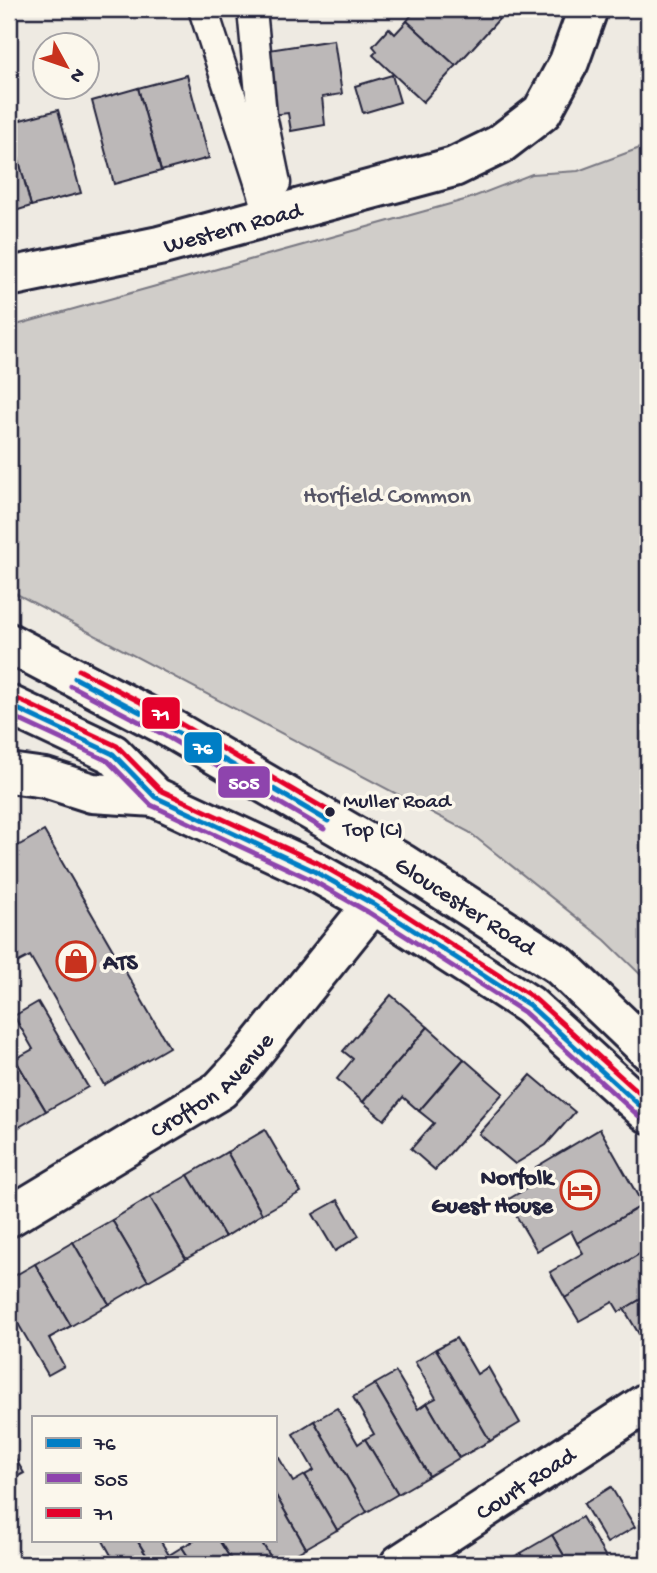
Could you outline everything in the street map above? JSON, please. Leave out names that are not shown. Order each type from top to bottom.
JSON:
[{"type":"main road","name":"Western Road","points":[[9,277],[159,246],[454,167],[499,145],[542,112],[569,62],[588,9]]},
{"type":"main road","name":"Gloucester Road","points":[[9,643],[163,724],[403,864],[559,965],[648,1050]]},
{"type":"main road","name":"Gloucester Road","points":[[9,705],[113,754],[155,797],[312,870],[373,904],[529,1006],[648,1113]]},
{"type":"main road","points":[[9,773],[45,778],[92,793],[155,797]]},
{"type":"main road","name":"Crofton Avenue","points":[[9,1217],[220,1090],[373,904]]},
{"type":"main road","name":"Court Road","points":[[400,1564],[648,1402]]},
{"type":"lane","points":[[203,9],[276,214]]},
{"type":"lane","points":[[252,9],[262,115],[276,214]]},
{"type":"green space","name":"Horfield Common","points":[[648,145],[648,982],[605,940],[469,832],[9,590],[9,327],[468,199],[532,174],[578,171]]},
{"type":"building","points":[[416,9],[487,9],[499,19],[456,66],[407,21]]},
{"type":"building","points":[[407,21],[456,66],[423,102],[373,55],[377,51],[373,46],[389,28],[395,34]]},
{"type":"building","points":[[334,40],[342,94],[322,97],[325,125],[291,131],[288,113],[272,115],[262,51]]},
{"type":"building","points":[[187,75],[209,158],[161,171],[138,88]]},
{"type":"building","points":[[392,75],[400,102],[363,113],[355,86]]},
{"type":"building","points":[[138,88],[161,171],[114,184],[92,102],[102,102],[102,98]]},
{"type":"building","points":[[58,110],[81,193],[31,206],[9,123]]},
{"type":"building","points":[[9,123],[31,206],[9,213]]},
{"type":"building","name":"ATS","points":[[44,831],[169,1047],[104,1085],[30,956],[9,967],[9,851]]},
{"type":"building","points":[[391,995],[428,1027],[363,1102],[337,1079],[353,1059],[343,1051]]},
{"type":"building","points":[[38,1002],[88,1087],[46,1111],[15,1059],[33,1049],[14,1016]]},
{"type":"building","points":[[428,1027],[464,1059],[419,1111],[403,1097],[384,1120],[363,1102]]},
{"type":"building","points":[[15,1059],[46,1111],[9,1133],[9,1063]]},
{"type":"building","points":[[464,1059],[503,1093],[435,1170],[411,1149],[434,1123],[419,1111]]},
{"type":"building","points":[[531,1075],[575,1112],[546,1145],[515,1164],[479,1134]]},
{"type":"building","name":"Norfolk Guest House","points":[[600,1129],[643,1205],[577,1243],[571,1231],[537,1251],[507,1200],[543,1179],[536,1167]]},
{"type":"building","points":[[265,1130],[301,1192],[262,1214],[227,1152]]},
{"type":"building","points":[[227,1152],[262,1214],[225,1237],[188,1175]]},
{"type":"building","points":[[188,1175],[225,1237],[186,1259],[150,1197]]},
{"type":"building","points":[[150,1197],[186,1259],[148,1281],[112,1220]]},
{"type":"building","points":[[338,1200],[359,1236],[335,1251],[313,1214]]},
{"type":"building","points":[[643,1205],[648,1213],[648,1249],[565,1298],[550,1272],[583,1253],[577,1243]]},
{"type":"building","points":[[112,1220],[148,1281],[109,1304],[73,1242]]},
{"type":"building","points":[[73,1242],[109,1304],[71,1326],[35,1264]]},
{"type":"building","points":[[648,1249],[648,1295],[619,1312],[613,1302],[579,1321],[565,1298]]},
{"type":"building","points":[[35,1264],[71,1326],[49,1338],[64,1366],[48,1375],[9,1308],[9,1279]]},
{"type":"building","points":[[648,1295],[648,1335],[642,1339],[624,1309]]},
{"type":"building","points":[[456,1338],[477,1374],[488,1367],[520,1423],[490,1441],[436,1349]]},
{"type":"building","points":[[436,1349],[490,1441],[459,1458],[427,1403],[436,1398],[415,1362]]},
{"type":"building","points":[[396,1372],[418,1409],[427,1403],[459,1458],[429,1476],[375,1384]]},
{"type":"building","points":[[375,1384],[429,1476],[398,1494],[365,1439],[374,1434],[353,1397]]},
{"type":"building","points":[[337,1408],[358,1444],[365,1439],[398,1494],[367,1512],[314,1421]]},
{"type":"building","points":[[314,1421],[367,1512],[337,1530],[305,1475],[314,1470],[293,1434]]},
{"type":"building","points":[[9,1448],[24,1473],[9,1481]]},
{"type":"building","points":[[276,1453],[293,1482],[305,1475],[337,1530],[306,1548],[276,1496]]},
{"type":"building","points":[[611,1487],[635,1527],[607,1543],[584,1504]]},
{"type":"building","points":[[276,1496],[306,1548],[275,1564],[261,1542],[276,1542]]},
{"type":"building","points":[[582,1517],[610,1564],[569,1564],[552,1535]]},
{"type":"building","points":[[552,1535],[569,1564],[528,1564],[521,1553]]},
{"type":"building","points":[[104,1542],[138,1542],[152,1564],[116,1564]]},
{"type":"building","points":[[138,1542],[161,1542],[169,1555],[182,1547],[193,1564],[152,1564]]},
{"type":"building","points":[[192,1542],[220,1542],[234,1564],[193,1564],[182,1547]]},
{"type":"building","points":[[220,1542],[261,1542],[275,1564],[234,1564]]},
{"type":"building","points":[[521,1553],[528,1564],[501,1564]]},
{"type":"building","points":[[86,1554],[92,1564],[69,1564]]},
{"type":"transit line","name":"71","points":[[79,670],[167,716],[332,813]]},
{"type":"transit line","name":"76","points":[[75,678],[163,724],[328,821]]},
{"type":"transit line","name":"505","points":[[71,686],[159,732],[324,829]]},
{"type":"transit line","name":"71","points":[[13,697],[117,746],[160,790],[316,862],[378,897],[534,998],[648,1101]]},
{"type":"transit line","name":"76","points":[[9,705],[113,754],[155,797],[312,870],[373,904],[529,1005],[648,1113]]},
{"type":"transit line","name":"505","points":[[9,715],[108,761],[151,805],[308,878],[368,912],[524,1012],[642,1119]]},
{"type":"place","name":"Muller Road Top (C)","points":[[330,812]]},
{"type":"place","name":"ATS","points":[[76,961]]},
{"type":"place","name":"Norfolk Guest House","points":[[580,1190]]}]
